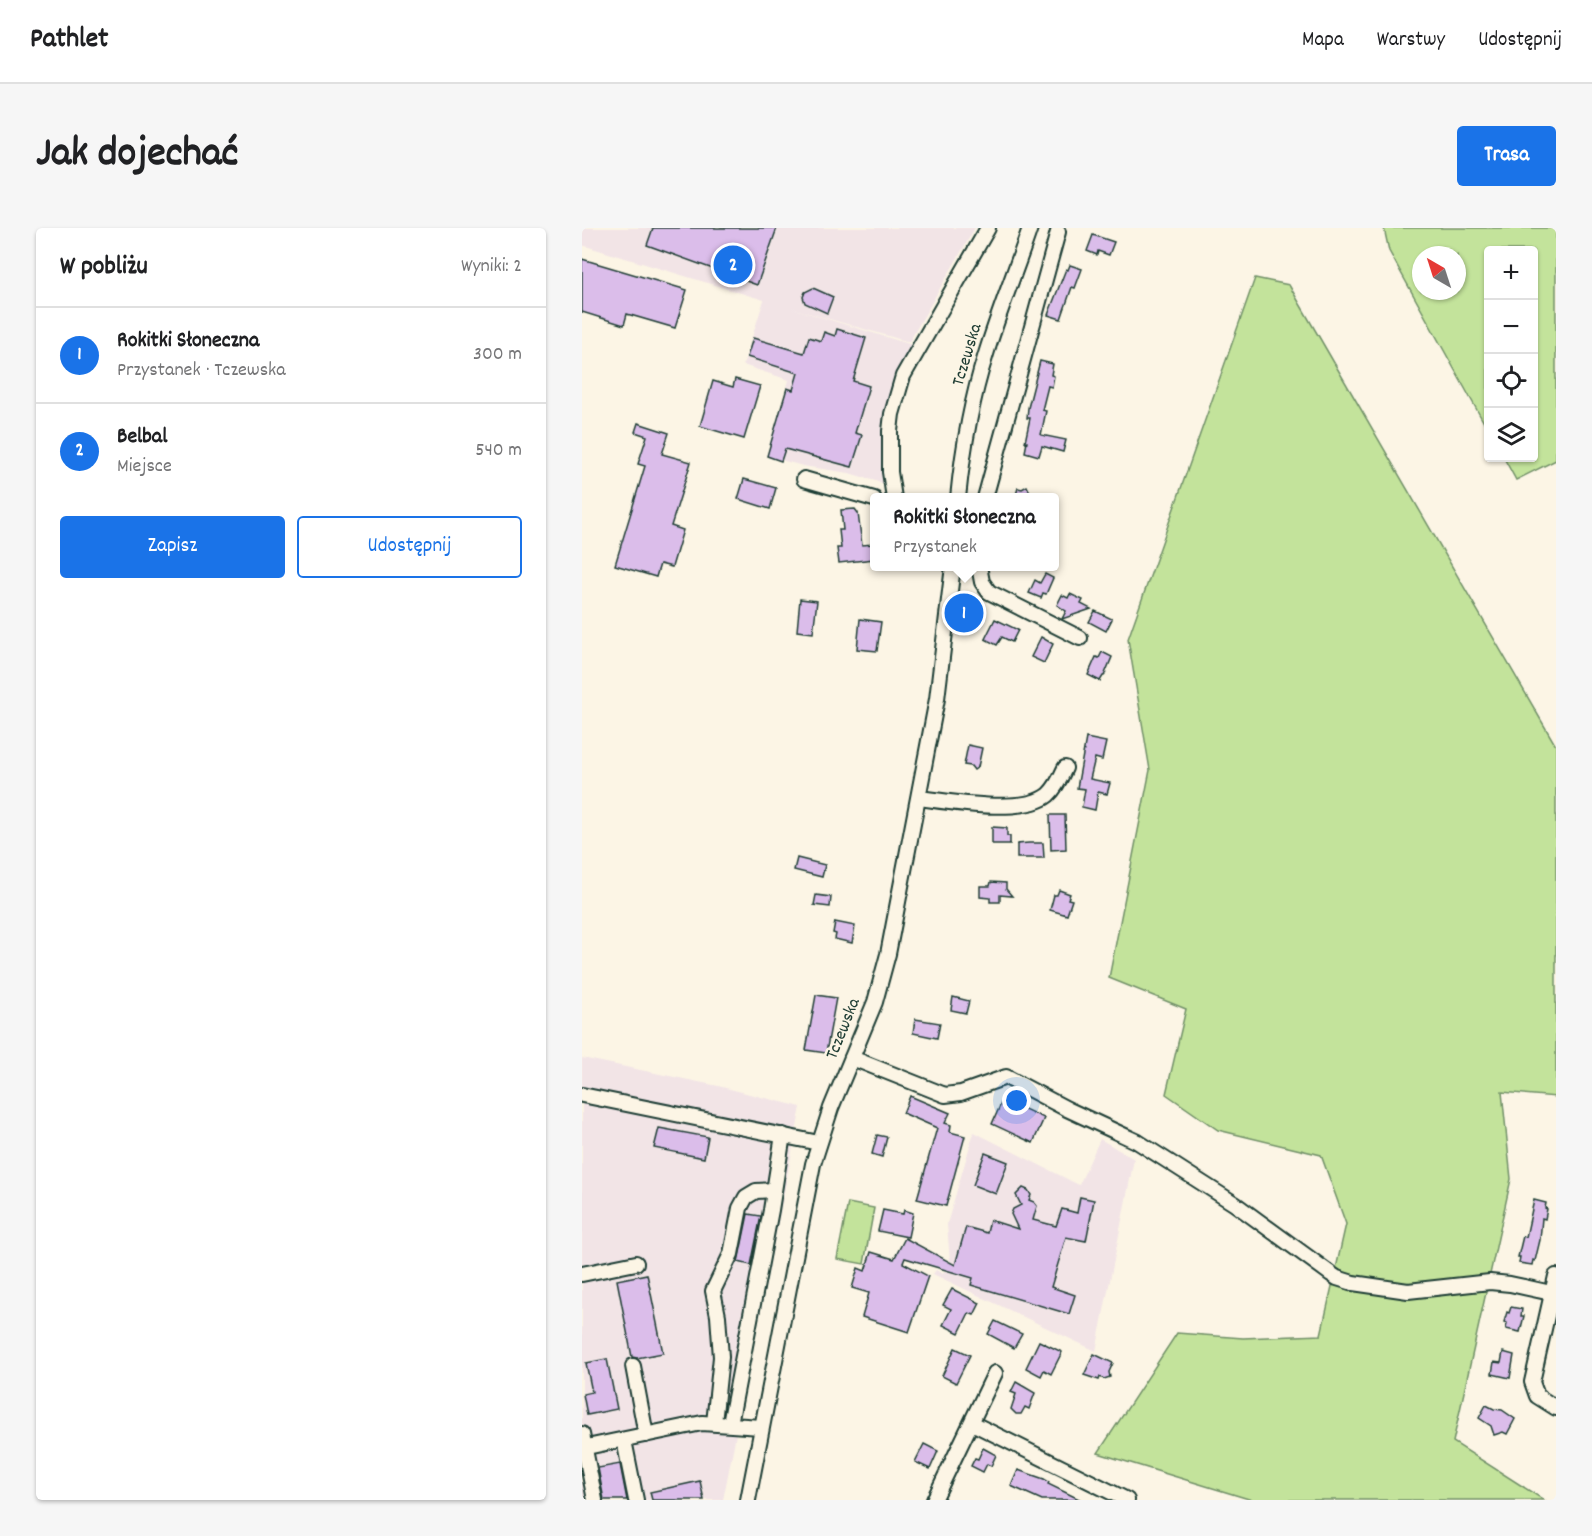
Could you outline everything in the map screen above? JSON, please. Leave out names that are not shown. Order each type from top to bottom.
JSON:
[{"type":"street","points":[[893,493],[890,472],[890,432],[892,414],[903,376],[988,228]]},
{"type":"street","name":"Tczewska","points":[[959,493],[966,436],[977,383],[1030,228]]},
{"type":"street","points":[[986,493],[1057,231]]},
{"type":"street","points":[[804,479],[870,498]]},
{"type":"street","name":"Tczewska","points":[[748,1500],[813,1164],[884,974],[939,687],[952,571]]},
{"type":"street","points":[[980,571],[981,582],[989,592],[1080,639]]},
{"type":"street","points":[[919,798],[985,806],[1026,803],[1048,795],[1065,768]]},
{"type":"street","points":[[852,1058],[945,1095],[961,1093],[1006,1077],[1066,1110],[1138,1142],[1235,1204],[1330,1274],[1344,1281],[1408,1291],[1498,1282],[1554,1294]]},
{"type":"street","points":[[582,1095],[675,1119],[783,1135],[819,1143]]},
{"type":"street","points":[[730,1424],[783,1135]]},
{"type":"street","points":[[714,1423],[722,1357],[713,1291],[731,1254],[740,1208],[746,1197],[756,1191],[774,1190]]},
{"type":"street","points":[[582,1274],[636,1263]]},
{"type":"street","points":[[1556,1276],[1554,1294],[1532,1382],[1537,1396],[1556,1408]]},
{"type":"street","points":[[633,1366],[646,1435]]},
{"type":"street","points":[[934,1500],[995,1373]]},
{"type":"street","points":[[595,1500],[583,1443],[624,1440],[702,1423],[761,1427]]},
{"type":"street","points":[[972,1423],[1127,1500]]},
{"type":"street","points":[[624,1440],[636,1500]]},
{"type":"shaded area","points":[[582,228],[975,228],[909,342],[791,308],[919,347],[895,394],[892,486],[849,473],[803,466],[766,456],[789,380],[743,365],[764,300],[582,245]]},
{"type":"shaded area","points":[[582,1058],[718,1086],[801,1107],[723,1500],[582,1500]]},
{"type":"shaded area","points":[[974,1132],[1079,1185],[1100,1139],[1134,1159],[1096,1351],[933,1274],[936,1270],[943,1274],[950,1262],[947,1224]]},
{"type":"green space","points":[[1384,228],[1556,228],[1556,460],[1516,480],[1506,462],[1538,462],[1538,246],[1484,246],[1484,423],[1416,300],[1466,300],[1466,246],[1412,246],[1412,293],[1389,251]]},
{"type":"green space","points":[[1255,278],[1289,285],[1556,746],[1556,1097],[1502,1092],[1511,1179],[1453,1442],[1544,1500],[1252,1500],[1098,1453],[1177,1333],[1243,1338],[1321,1335],[1346,1224],[1321,1155],[1218,1130],[1166,1094],[1186,1009],[1109,978],[1150,770],[1128,639]]},
{"type":"green space","points":[[848,1203],[874,1208],[864,1264],[837,1259]]},
{"type":"building","points":[[653,228],[777,228],[757,285],[647,245]]},
{"type":"building","points":[[1093,235],[1114,242],[1109,255],[1098,251],[1097,255],[1087,251]]},
{"type":"building","points":[[582,259],[687,290],[675,328],[627,314],[624,325],[582,312]]},
{"type":"building","points":[[1070,265],[1082,269],[1075,288],[1072,287],[1061,319],[1048,315],[1066,269],[1068,270]]},
{"type":"building","points":[[813,288],[833,297],[827,313],[805,303],[803,297],[805,292]]},
{"type":"building","points":[[837,329],[866,338],[853,381],[869,386],[855,433],[862,435],[852,467],[785,449],[781,461],[767,456],[787,388],[793,390],[798,373],[747,357],[753,338],[804,353],[809,337],[821,341],[824,332],[835,336]]},
{"type":"building","points":[[1040,361],[1053,364],[1051,375],[1054,376],[1052,387],[1048,386],[1042,410],[1046,411],[1041,435],[1066,440],[1063,452],[1042,446],[1039,456],[1025,452],[1027,442],[1025,442],[1030,418],[1027,418],[1028,408]]},
{"type":"building","points":[[735,379],[760,386],[744,439],[700,426],[713,381],[733,387]]},
{"type":"building","points":[[638,423],[669,433],[662,454],[691,462],[671,526],[683,530],[672,567],[660,564],[656,577],[615,565],[645,466],[638,464],[647,436],[635,432]]},
{"type":"building","points":[[744,479],[776,488],[770,509],[738,499]]},
{"type":"building","points":[[1027,486],[1030,493],[1016,493],[1018,488],[1022,489]]},
{"type":"building","points":[[855,509],[858,513],[862,545],[870,544],[870,559],[839,563],[837,548],[841,548],[839,530],[843,530],[841,510]]},
{"type":"building","points":[[1045,574],[1053,578],[1046,594],[1043,593],[1041,598],[1029,593],[1035,580],[1040,583]]},
{"type":"building","points":[[1070,594],[1083,600],[1081,604],[1091,609],[1062,619],[1066,611],[1057,605],[1062,595],[1068,598]]},
{"type":"building","points":[[800,599],[817,601],[813,633],[797,631]]},
{"type":"building","points":[[1095,611],[1112,619],[1106,631],[1089,622]]},
{"type":"building","points":[[860,619],[881,622],[877,651],[857,649]]},
{"type":"building","points":[[995,619],[1018,630],[1012,642],[1002,637],[997,645],[985,639]]},
{"type":"building","points":[[1041,637],[1053,644],[1044,663],[1031,657]]},
{"type":"building","points":[[1102,652],[1112,657],[1100,681],[1088,675],[1096,657],[1099,658]]},
{"type":"building","points":[[1086,738],[1106,742],[1102,760],[1095,758],[1090,779],[1110,783],[1107,794],[1098,792],[1095,810],[1082,807],[1085,789],[1077,788]]},
{"type":"building","points":[[968,745],[982,748],[978,767],[974,770],[971,766],[964,765]]},
{"type":"building","points":[[1050,815],[1065,815],[1066,849],[1051,850]]},
{"type":"building","points":[[992,827],[1007,828],[1010,844],[992,844]]},
{"type":"building","points":[[1043,843],[1044,858],[1017,858],[1017,844]]},
{"type":"building","points":[[797,858],[825,865],[822,877],[794,870]]},
{"type":"building","points":[[991,882],[1006,883],[1006,889],[1012,896],[1000,895],[1000,902],[990,902],[990,898],[980,897],[980,886],[990,886]]},
{"type":"building","points":[[1059,890],[1070,894],[1068,899],[1072,900],[1067,915],[1050,910],[1054,895],[1057,895]]},
{"type":"building","points":[[816,895],[831,897],[830,907],[814,905]]},
{"type":"building","points":[[835,922],[855,926],[852,943],[835,939],[836,934],[833,933]]},
{"type":"building","points":[[816,995],[836,998],[826,1053],[806,1050]]},
{"type":"building","points":[[953,997],[969,1001],[966,1013],[951,1010]]},
{"type":"building","points":[[915,1019],[940,1023],[937,1038],[913,1033]]},
{"type":"building","points":[[910,1096],[950,1113],[945,1123],[951,1125],[950,1132],[965,1136],[946,1206],[917,1199],[937,1128],[903,1113]]},
{"type":"building","points":[[1003,1099],[1044,1118],[1033,1143],[992,1124]]},
{"type":"building","points":[[659,1128],[708,1137],[704,1158],[654,1148]]},
{"type":"building","points":[[877,1135],[887,1137],[882,1157],[872,1154]]},
{"type":"building","points":[[985,1153],[1008,1162],[996,1194],[973,1185]]},
{"type":"building","points":[[1023,1188],[1028,1190],[1031,1195],[1029,1200],[1037,1206],[1033,1220],[1056,1226],[1062,1209],[1077,1213],[1080,1197],[1094,1200],[1086,1241],[1066,1237],[1051,1287],[1075,1295],[1069,1314],[971,1285],[973,1278],[905,1258],[903,1263],[928,1276],[909,1332],[862,1317],[869,1293],[852,1288],[858,1268],[865,1271],[871,1252],[894,1259],[905,1238],[955,1265],[966,1227],[987,1233],[990,1220],[1018,1229],[1011,1214],[1013,1209],[1021,1205],[1016,1195]]},
{"type":"building","points":[[1534,1200],[1546,1203],[1545,1208],[1547,1209],[1545,1219],[1542,1218],[1540,1240],[1532,1265],[1519,1263],[1520,1257],[1518,1257],[1523,1236],[1526,1237]]},
{"type":"building","points":[[883,1210],[903,1214],[904,1210],[913,1213],[908,1237],[878,1231]]},
{"type":"building","points":[[748,1214],[761,1216],[751,1265],[738,1262]]},
{"type":"building","points":[[647,1274],[663,1353],[637,1358],[632,1357],[617,1280]]},
{"type":"building","points":[[952,1289],[980,1303],[974,1315],[969,1313],[959,1333],[943,1325],[951,1309],[943,1305]]},
{"type":"building","points":[[1511,1307],[1522,1309],[1521,1316],[1524,1316],[1520,1332],[1506,1329],[1507,1323],[1504,1322]]},
{"type":"building","points":[[995,1321],[1022,1334],[1014,1348],[988,1334]]},
{"type":"building","points":[[1039,1341],[1062,1352],[1051,1374],[1044,1370],[1041,1376],[1026,1368]]},
{"type":"building","points":[[955,1348],[970,1355],[956,1383],[942,1376]]},
{"type":"building","points":[[1503,1352],[1514,1355],[1510,1378],[1492,1374],[1494,1362],[1501,1363]]},
{"type":"building","points":[[1094,1354],[1113,1363],[1109,1372],[1110,1377],[1104,1379],[1100,1377],[1099,1380],[1084,1375]]},
{"type":"building","points":[[607,1359],[617,1409],[587,1415],[583,1394],[592,1392],[586,1363]]},
{"type":"building","points":[[1016,1382],[1035,1393],[1029,1409],[1025,1407],[1021,1414],[1016,1414],[1011,1409],[1016,1394],[1011,1392]]},
{"type":"building","points":[[1486,1405],[1502,1410],[1515,1419],[1507,1434],[1503,1432],[1494,1435],[1491,1426],[1479,1418]]},
{"type":"building","points":[[924,1444],[938,1451],[930,1469],[915,1462]]},
{"type":"building","points":[[983,1448],[996,1455],[991,1466],[987,1464],[983,1472],[971,1466],[975,1458],[978,1459]]},
{"type":"building","points":[[620,1464],[627,1500],[604,1500],[598,1468]]},
{"type":"building","points":[[1018,1470],[1044,1479],[1049,1482],[1048,1484],[1081,1500],[1042,1500],[1011,1486]]},
{"type":"building","points":[[700,1481],[704,1500],[652,1500],[650,1492]]},
{"type":"place","name":"Belbal","points":[[733,265]]},
{"type":"place","name":"Rokitki Słoneczna","points":[[964,613]]}]
